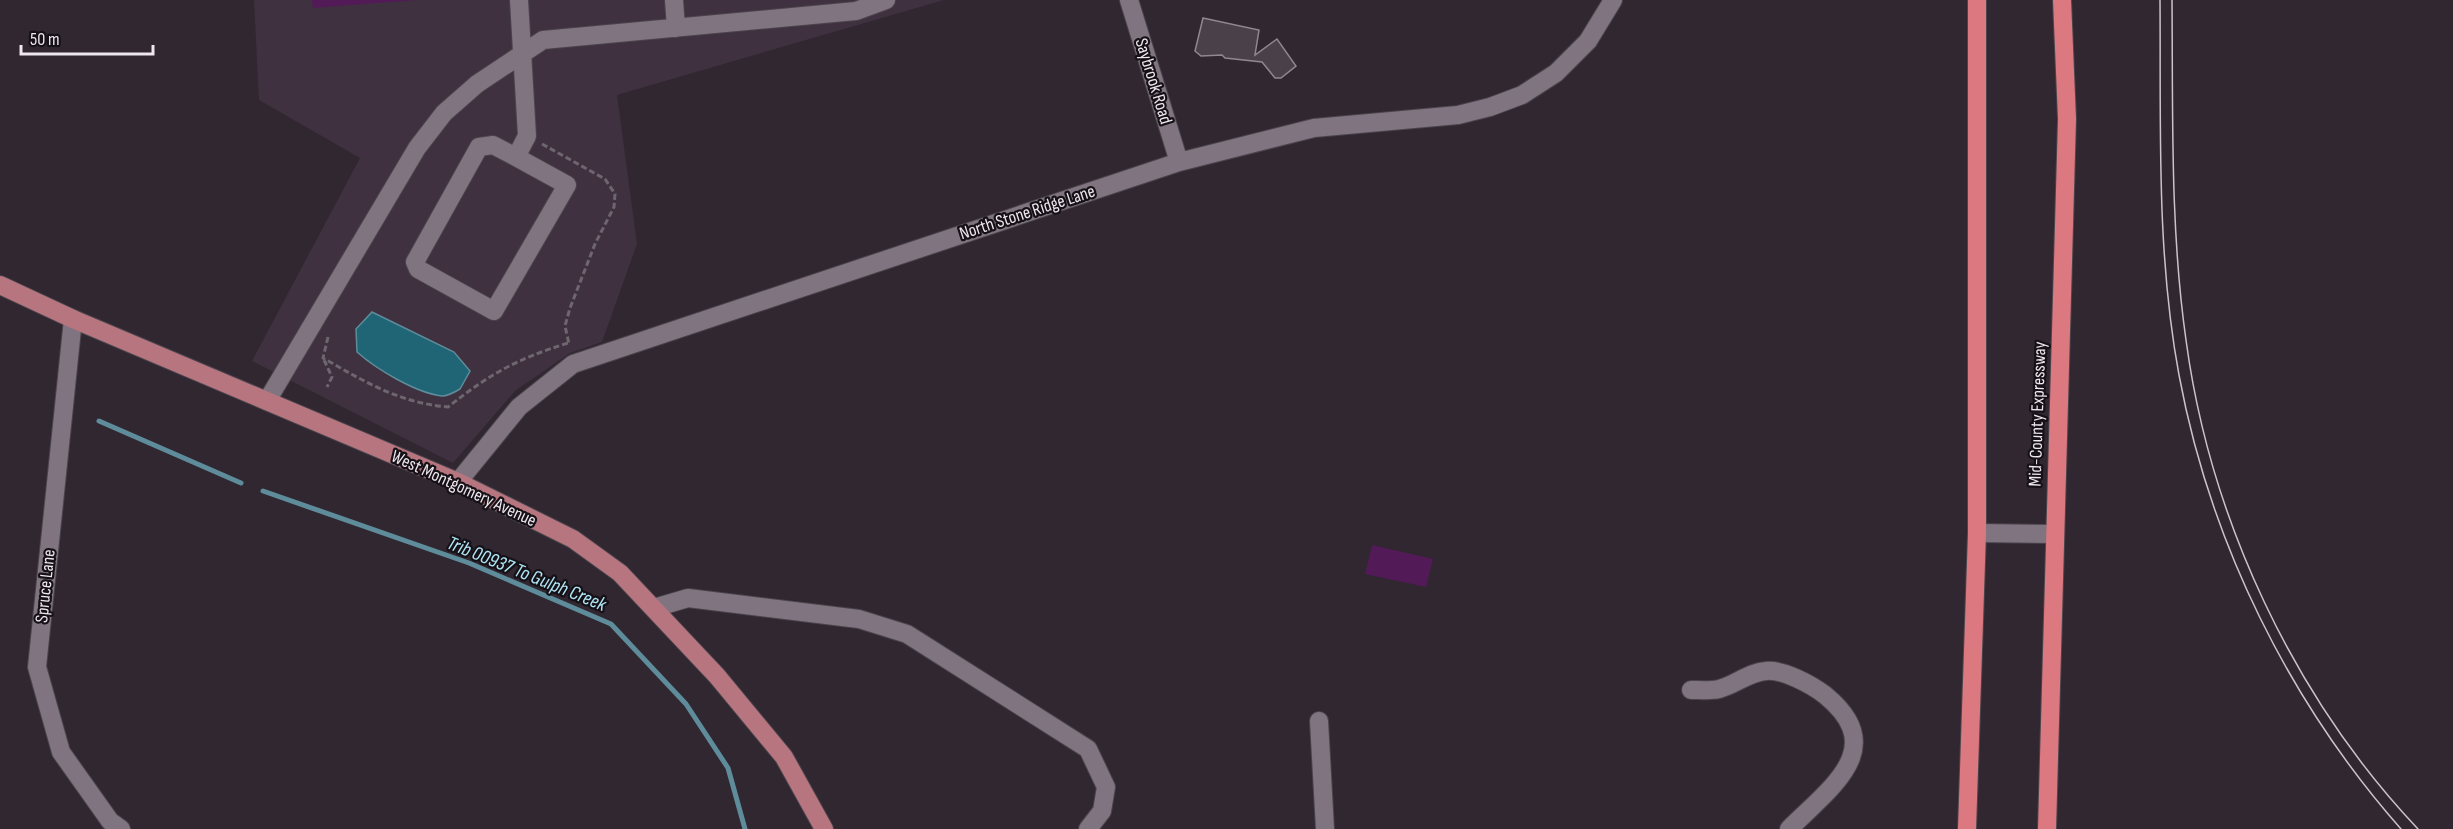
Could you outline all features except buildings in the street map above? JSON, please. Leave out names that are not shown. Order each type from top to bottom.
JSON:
[{"type":"highway","points":[[1967,829],[1977,533],[1977,0]]},
{"type":"highway","name":"Mid-County Expressway","points":[[2047,829],[2067,119],[2062,0]]},
{"type":"main road","name":"West Montgomery Avenue","points":[[0,285],[73,319],[458,482],[573,539],[620,573],[717,676],[784,757],[824,829]]},
{"type":"street","points":[[516,157],[527,135],[519,0]]},
{"type":"street","points":[[674,0],[676,28]]},
{"type":"street","points":[[267,401],[417,148],[444,113],[468,92],[543,40],[856,11],[886,0]]},
{"type":"street","name":"Saybrook Road","points":[[1129,0],[1179,162]]},
{"type":"street","name":"North Stone Ridge Lane","points":[[458,482],[519,406],[577,362],[1179,162],[1314,128],[1458,114],[1501,103],[1522,95],[1556,73],[1588,41],[1613,0]]},
{"type":"street","points":[[494,145],[516,157],[567,185],[495,311],[418,269],[415,262],[479,147],[494,145]]},
{"type":"street","name":"Spruce Lane","points":[[73,319],[37,667],[61,752],[110,821],[122,829]]},
{"type":"street","points":[[1977,533],[2054,534]]},
{"type":"street","points":[[654,608],[688,598],[859,619],[907,634],[1088,749],[1106,787],[1102,811],[1088,829]]},
{"type":"street","points":[[1691,690],[1719,689],[1767,670],[1786,675],[1820,691],[1843,710],[1855,733],[1852,756],[1837,780],[1789,829]]},
{"type":"street","points":[[1319,721],[1325,829]]},
{"type":"path","points":[[527,135],[605,179],[615,194],[614,207],[595,244],[565,326],[577,362]]},
{"type":"path","points":[[323,358],[332,377],[327,387]]},
{"type":"shaded area","points":[[254,0],[944,0],[617,95],[637,244],[602,342],[570,353],[515,391],[453,463],[252,361],[360,158],[259,100]]},
{"type":"shaded area","points":[[312,0],[417,0],[313,8]]},
{"type":"shaded area","points":[[1372,545],[1433,559],[1426,587],[1365,574]]},
{"type":"water","points":[[372,312],[454,352],[470,371],[460,389],[442,396],[420,390],[385,373],[357,352],[356,329]]},
{"type":"waterway","name":"Trib 00937 To Gulph Creek","points":[[99,421],[241,483]]},
{"type":"waterway","name":"Trib 00937 To Gulph Creek","points":[[263,491],[469,563],[611,624],[686,704],[728,768],[745,829]]},
{"type":"tram line","points":[[2160,0],[2160,141],[2166,282],[2179,375],[2193,437],[2211,499],[2233,559],[2290,674],[2323,728],[2401,829]]},
{"type":"tram line","points":[[2172,0],[2173,170],[2177,256],[2186,340],[2198,407],[2215,474],[2237,539],[2264,602],[2296,664],[2333,722],[2373,778],[2418,829]]}]
